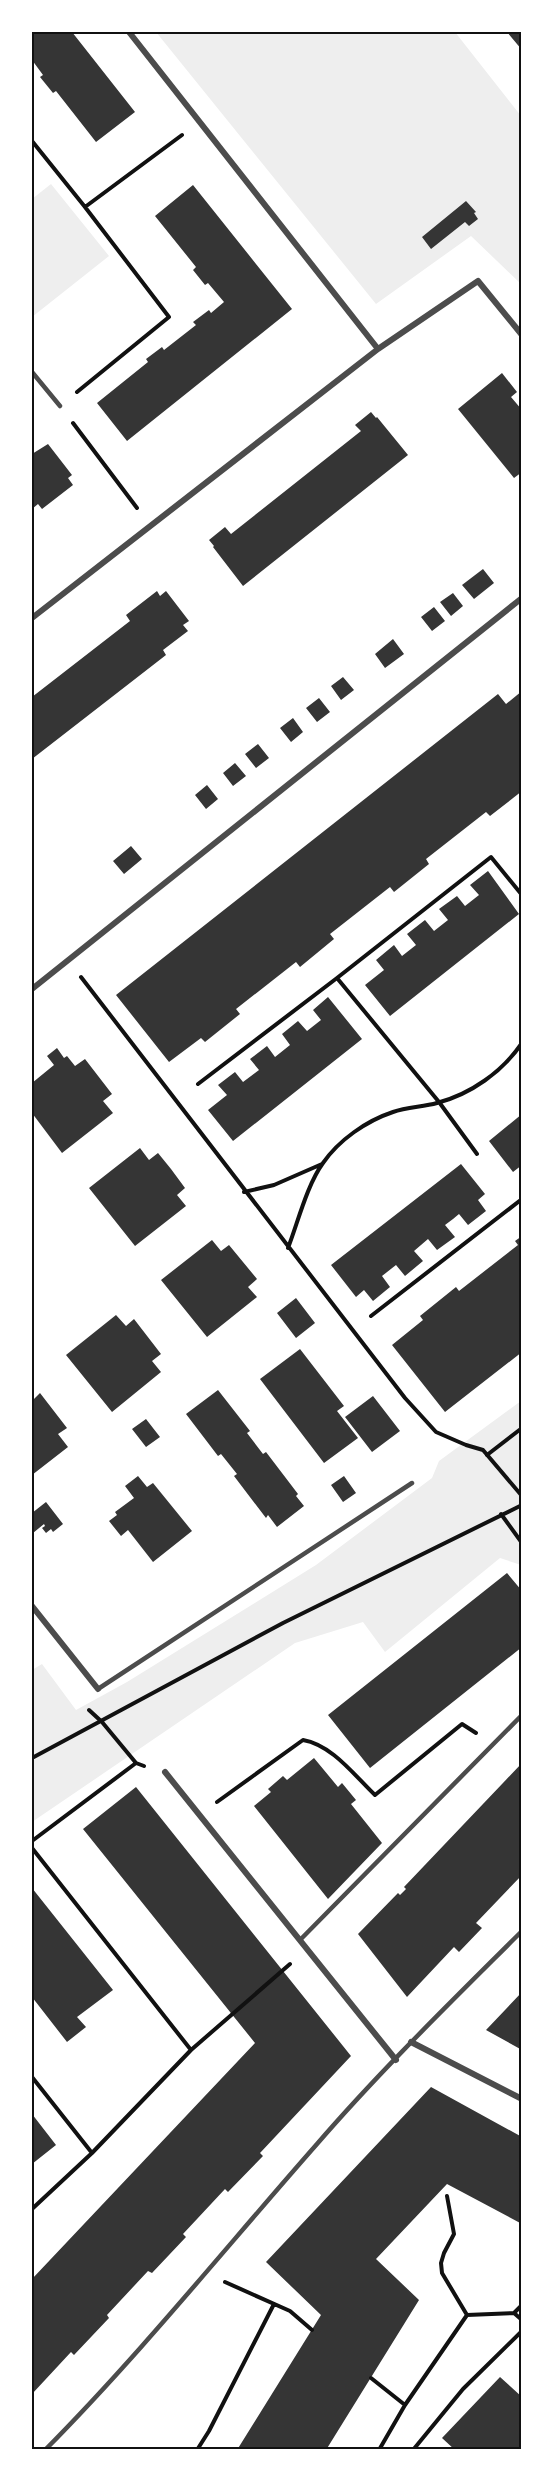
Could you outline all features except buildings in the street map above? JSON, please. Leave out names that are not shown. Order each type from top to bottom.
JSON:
[{"type":"street","points":[[129,32],[378,349]]},
{"type":"street","points":[[32,618],[378,349],[478,281],[522,335]]},
{"type":"street","points":[[32,989],[522,598]]},
{"type":"street","points":[[32,1606],[98,1689]]},
{"type":"street","points":[[165,1772],[396,2060]]},
{"type":"street","points":[[411,2042],[522,2099]]},
{"type":"lane","points":[[32,372],[60,406]]},
{"type":"lane","points":[[98,1689],[412,1483]]},
{"type":"lane","points":[[300,1940],[522,1715]]},
{"type":"lane","points":[[45,2450],[206,2273],[318,2142],[411,2042],[522,1931]]},
{"type":"path","points":[[85,207],[183,135]]},
{"type":"path","points":[[32,141],[170,317],[60,406],[151,525]]},
{"type":"path","points":[[198,1084],[491,857],[522,895]]},
{"type":"path","points":[[68,959],[244,1192],[423,1419],[436,1431],[483,1450],[522,1496]]},
{"type":"path","points":[[337,978],[439,1102],[477,1154]]},
{"type":"path","points":[[288,1248],[322,1164],[337,1147],[370,1123],[393,1112],[439,1102],[469,1090],[493,1075],[512,1057],[522,1043]]},
{"type":"path","points":[[244,1192],[274,1185],[322,1164]]},
{"type":"path","points":[[371,1316],[522,1199]]},
{"type":"path","points":[[488,1455],[520,1430]]},
{"type":"path","points":[[32,1758],[283,1623],[522,1505]]},
{"type":"path","points":[[501,1514],[522,1543]]},
{"type":"path","points":[[87,1709],[102,1722],[136,1763],[165,1772]]},
{"type":"path","points":[[199,1815],[303,1740],[315,1742],[335,1756],[375,1795],[462,1724],[493,1744]]},
{"type":"path","points":[[32,1841],[136,1763]]},
{"type":"path","points":[[32,1848],[191,2050]]},
{"type":"path","points":[[32,2209],[92,2153],[191,2050],[307,1949]]},
{"type":"path","points":[[32,2077],[92,2153]]},
{"type":"path","points":[[447,2196],[454,2234],[441,2263],[442,2273],[467,2315]]},
{"type":"path","points":[[206,2273],[290,2311],[312,2330]]},
{"type":"path","points":[[197,2450],[274,2304]]},
{"type":"path","points":[[467,2315],[514,2313],[522,2305]]},
{"type":"path","points":[[514,2313],[522,2320]]},
{"type":"path","points":[[379,2450],[405,2405],[467,2315]]},
{"type":"path","points":[[413,2450],[463,2389],[522,2331]]},
{"type":"path","points":[[370,2378],[405,2405]]},
{"type":"shaded area","points":[[156,32],[455,32],[521,116],[521,284],[471,236],[376,304]]},
{"type":"shaded area","points":[[51,184],[109,256],[32,317],[32,199]]},
{"type":"shaded area","points":[[521,1401],[521,1565],[500,1558],[385,1652],[363,1622],[295,1643],[32,1822],[32,1670],[42,1664],[76,1710],[127,1682],[316,1565],[432,1478],[439,1461]]}]
